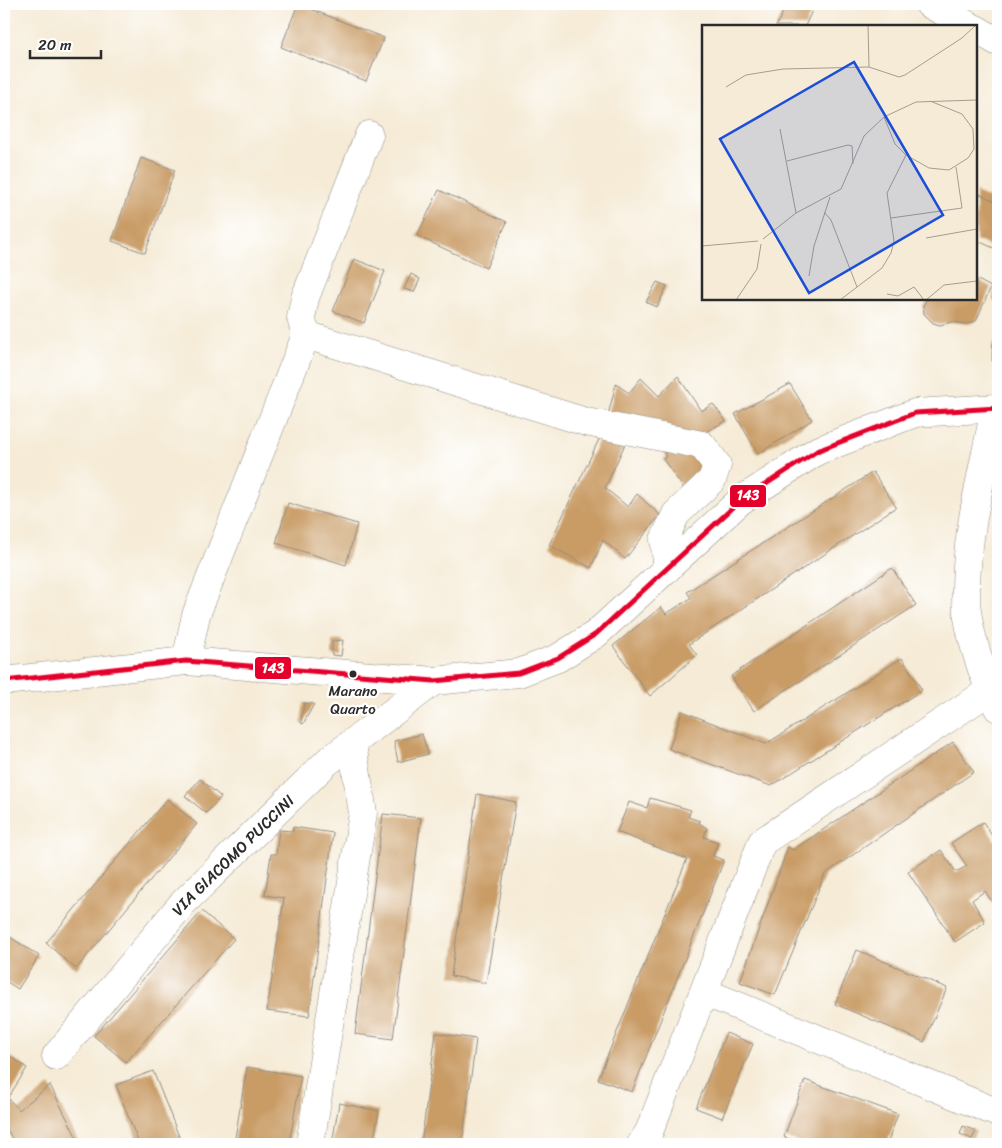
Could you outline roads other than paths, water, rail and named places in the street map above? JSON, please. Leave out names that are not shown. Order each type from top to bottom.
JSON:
[{"type":"street","points":[[929,4],[968,25]]},
{"type":"street","points":[[977,30],[998,42]]},
{"type":"street","points":[[186,661],[196,615],[306,335],[302,318],[304,298],[369,134]]},
{"type":"street","points":[[306,335],[586,422],[702,445],[717,465],[712,480],[676,514],[664,540],[668,568]]},
{"type":"street","points":[[4,680],[186,661],[434,681],[519,673],[558,658],[596,634],[740,501],[817,451],[915,413],[997,408],[968,546],[966,594],[973,639],[994,699],[762,842],[649,1132],[641,1144]]},
{"type":"street","name":"VIA GIACOMO PUCCINI","points":[[56,1056],[182,904],[327,762],[434,681]]},
{"type":"street","points":[[310,1144],[363,813],[352,744]]},
{"type":"street","points":[[704,992],[998,1113]]},
{"type":"place","name":"Marano Quarto","points":[[353,674]]}]
